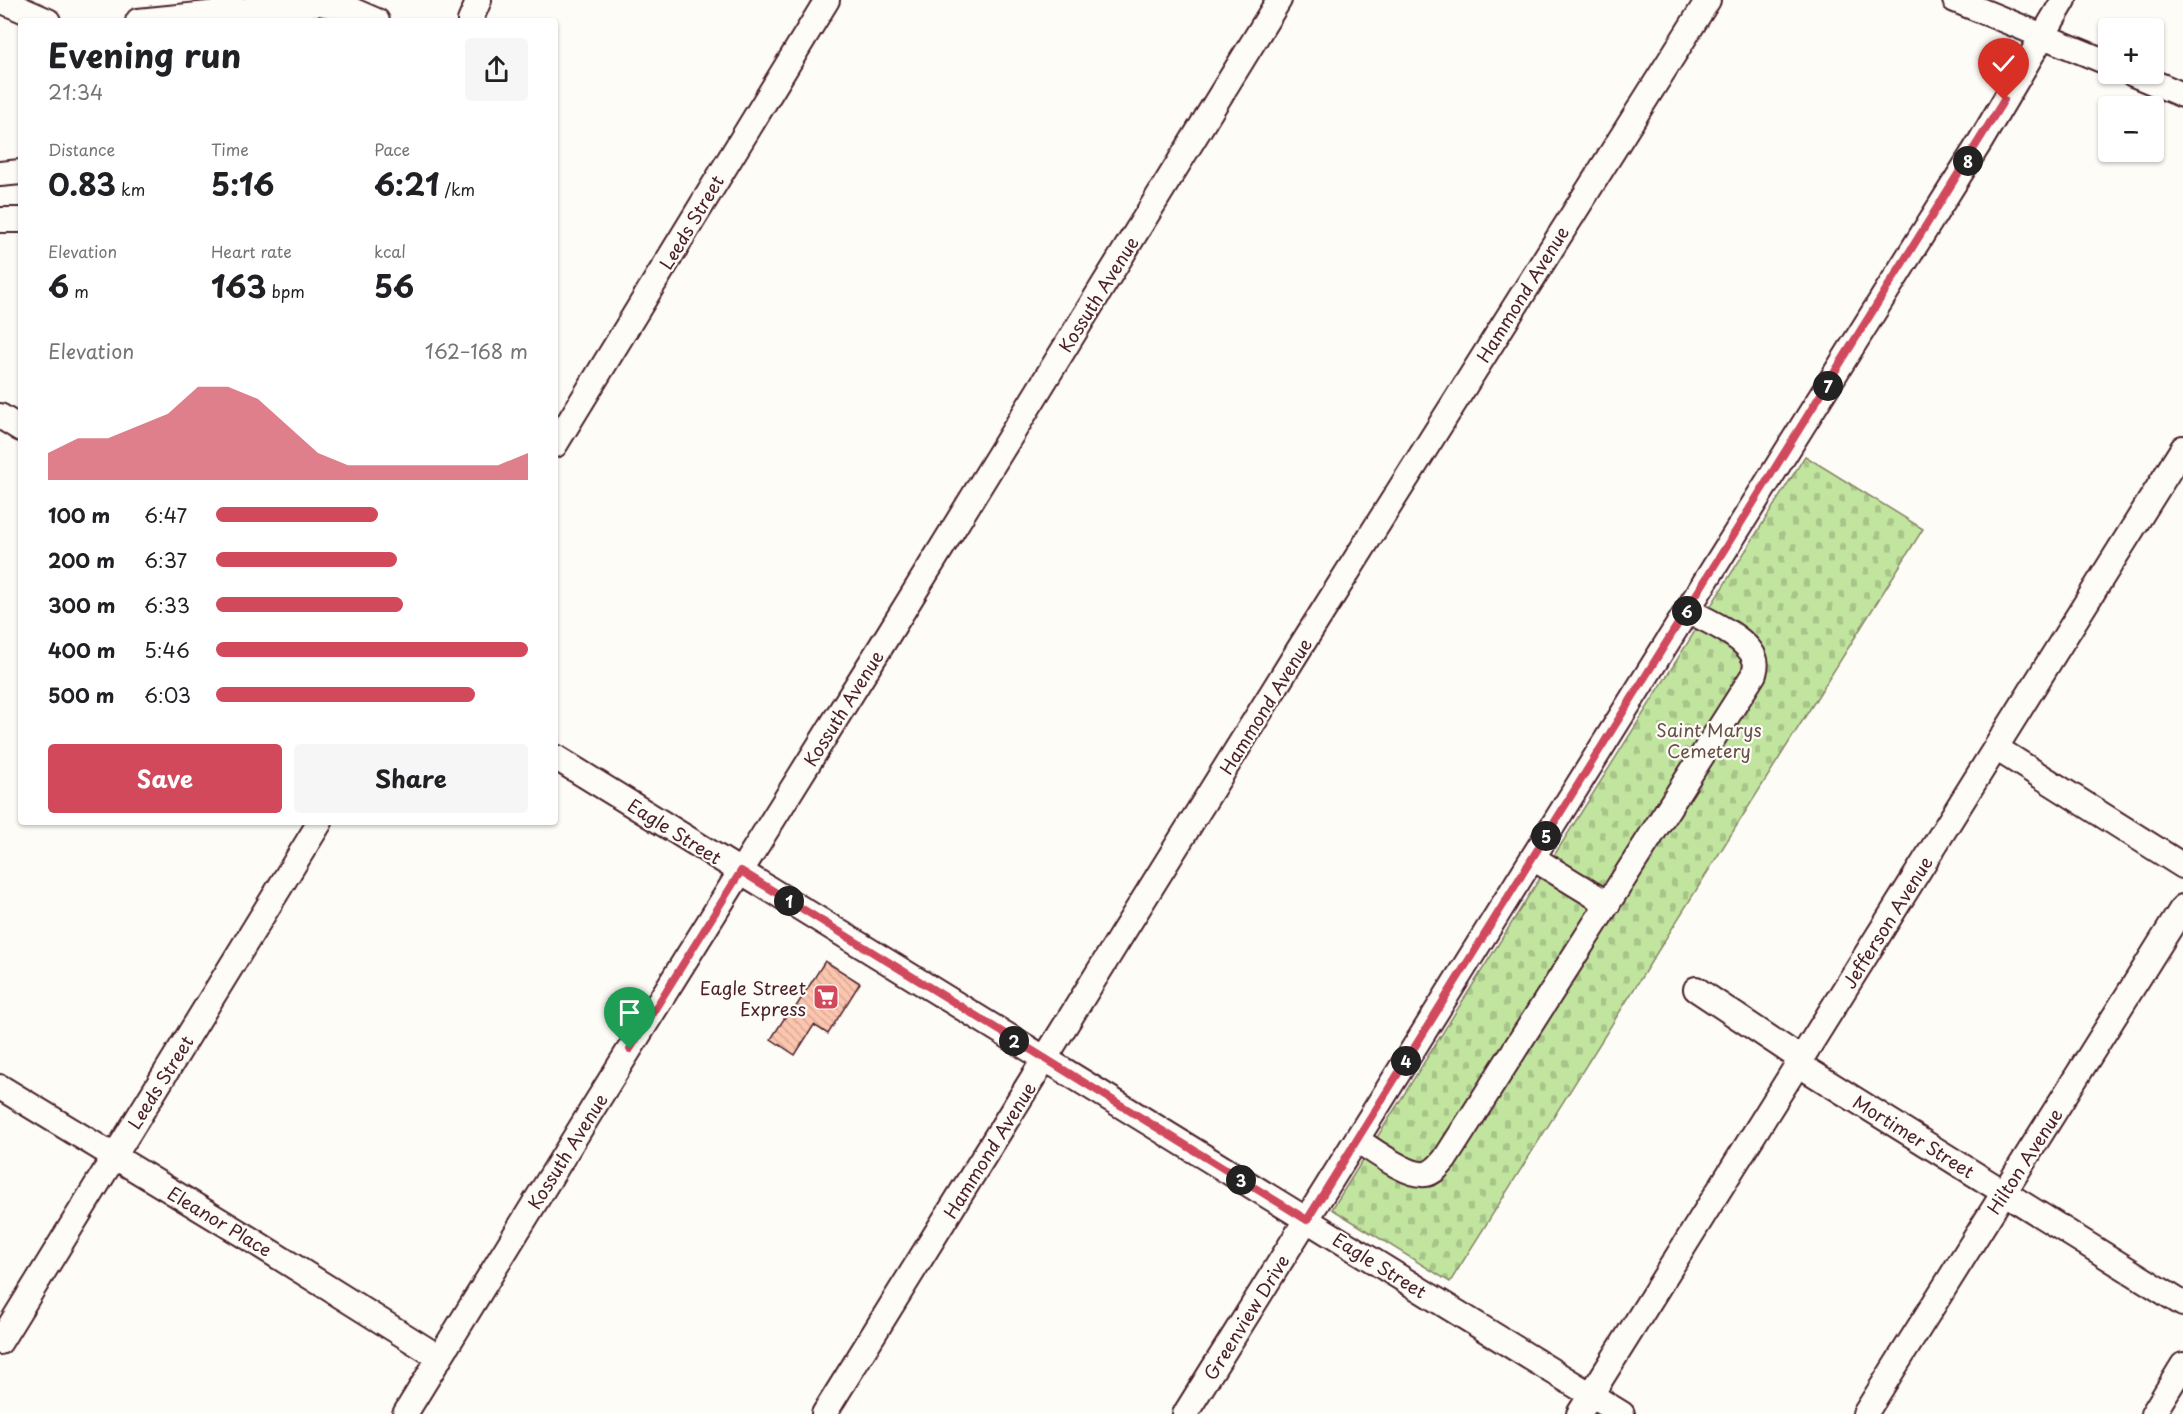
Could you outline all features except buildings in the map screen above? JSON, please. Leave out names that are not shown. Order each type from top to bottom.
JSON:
[{"type":"street","points":[[0,0],[48,16]]},
{"type":"street","points":[[471,18],[479,0]]},
{"type":"street","name":"Leeds Street","points":[[558,440],[827,0]]},
{"type":"street","name":"Kossuth Avenue","points":[[405,1414],[1279,0]]},
{"type":"street","name":"Hammond Avenue","points":[[824,1414],[1301,646],[1708,0]]},
{"type":"street","points":[[1955,0],[2098,58]]},
{"type":"street","name":"Greenview Drive","points":[[1185,1414],[1974,152],[2064,0]]},
{"type":"street","points":[[195,18],[319,1],[347,8],[370,18]]},
{"type":"street","points":[[2157,84],[2183,95]]},
{"type":"street","points":[[0,174],[18,172]]},
{"type":"street","points":[[0,220],[18,220]]},
{"type":"street","points":[[0,416],[18,427]]},
{"type":"street","name":"Jefferson Avenue","points":[[1585,1405],[2183,448]]},
{"type":"street","points":[[1357,1140],[1414,1174],[1428,1174],[1445,1159],[1754,674],[1756,662],[1752,652],[1743,642],[1687,610]]},
{"type":"street","points":[[1996,748],[2183,866]]},
{"type":"street","name":"Eagle Street","points":[[558,759],[1307,1220],[1585,1405],[1622,1414]]},
{"type":"street","name":"Leeds Street","points":[[0,1342],[318,825]]},
{"type":"street","points":[[1533,858],[1608,904]]},
{"type":"street","name":"Hilton Avenue","points":[[1865,1414],[2183,908]]},
{"type":"street","name":"Mortimer Street","points":[[1696,989],[1799,1061],[2183,1304]]},
{"type":"street","name":"Eleanor Place","points":[[0,1087],[440,1358]]},
{"type":"street","points":[[2153,1414],[2183,1365]]},
{"type":"green space","name":"Saint Marys Cemetery","points":[[1805,456],[1923,529],[1450,1282],[1332,1209]]},
{"type":"place","name":"Eagle Street Express","points":[[826,997]]},
{"type":"route","points":[[630,1049],[741,871],[1307,1220],[1980,142],[2004,100]]}]
